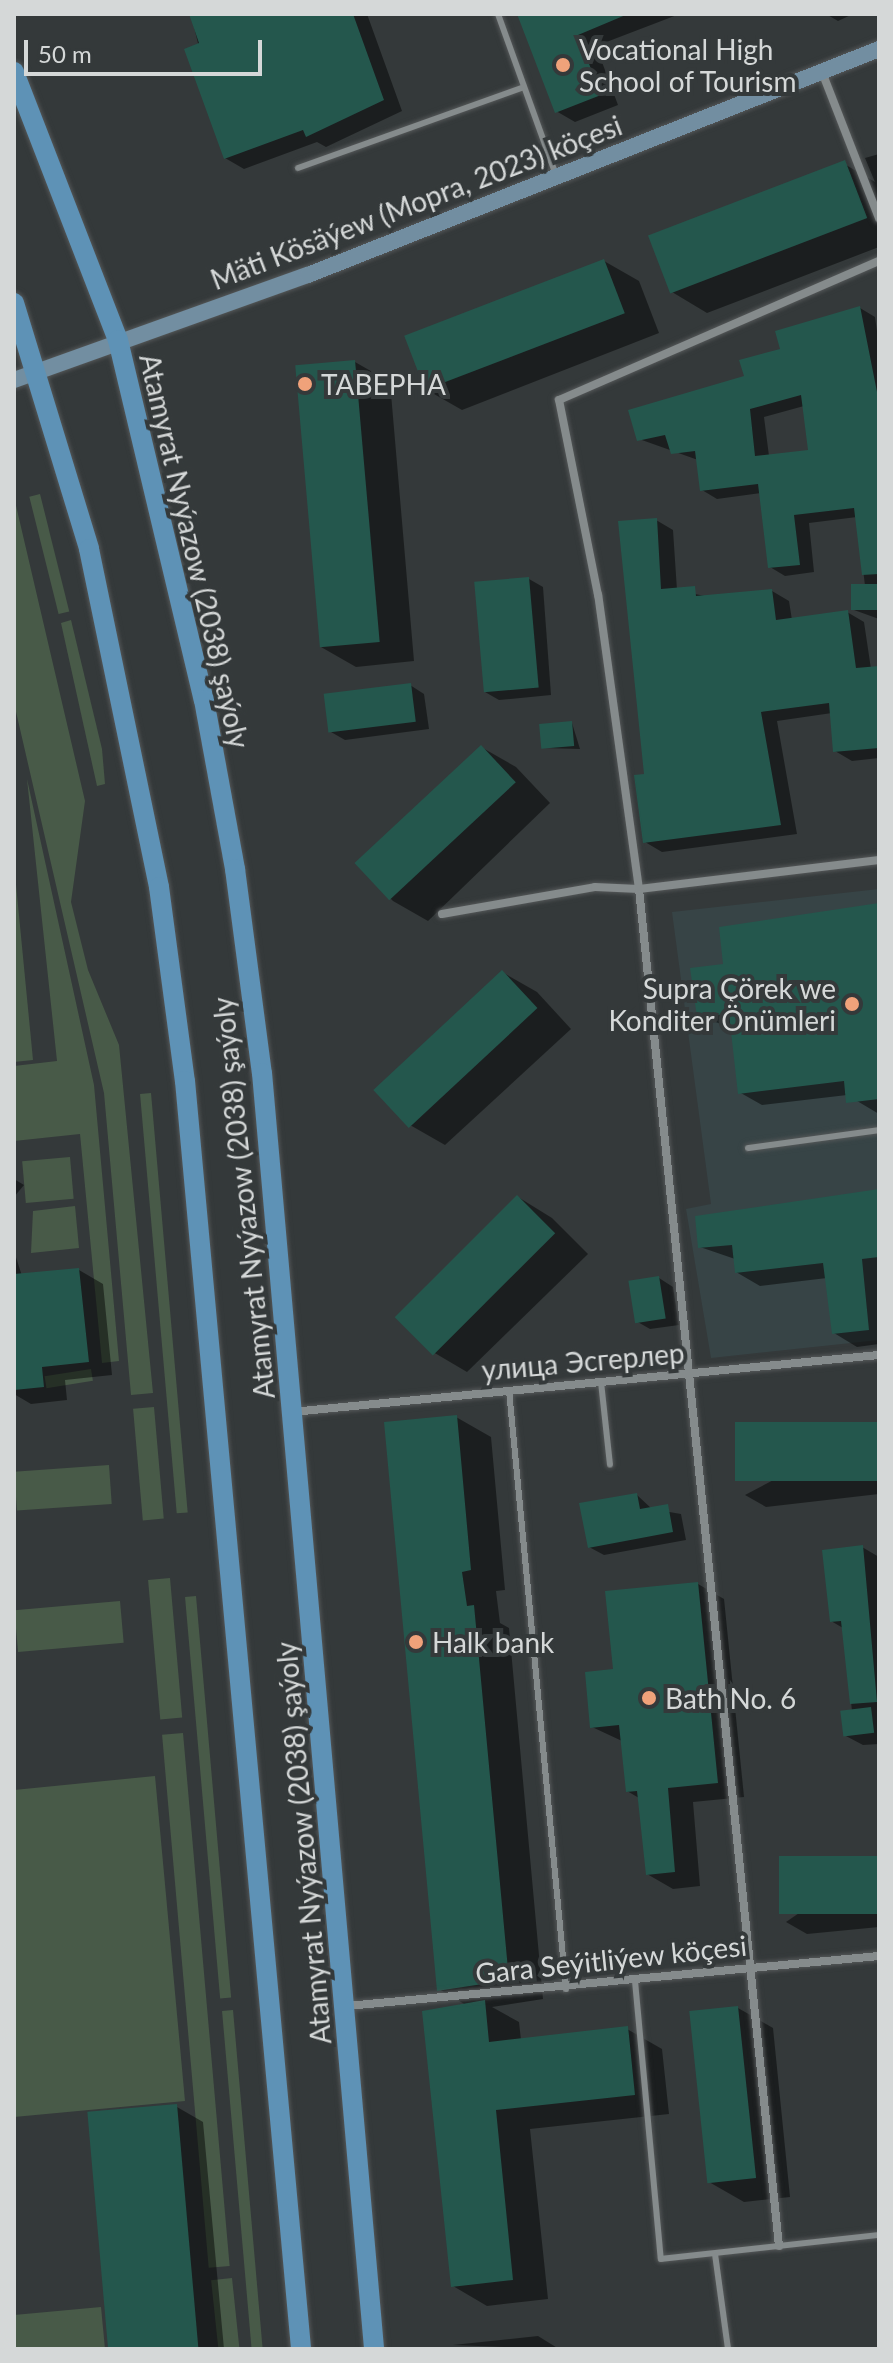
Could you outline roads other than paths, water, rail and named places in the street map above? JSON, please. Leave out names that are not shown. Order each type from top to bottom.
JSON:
[{"type":"main road","name":"Atamyrat Nyýazow (2038) şaýoly","points":[[14,72],[118,340],[204,700],[235,869],[262,1073],[347,2006],[374,2349]]},
{"type":"main road","name":"Atamyrat Nyýazow (2038) şaýoly","points":[[14,303],[113,650],[161,902],[185,1081],[301,2349]]},
{"type":"street","name":"Mäti Kösäýew (Mopra, 2023) köçesi","points":[[14,380],[558,179],[879,49]]},
{"type":"street","points":[[822,72],[879,218]]},
{"type":"street","points":[[779,2246],[756,1966],[639,889],[598,595],[559,400],[879,261]]},
{"type":"street","points":[[442,914],[595,887],[639,889],[879,860]]},
{"type":"street","name":"улица Эсгерлер","points":[[291,1412],[879,1355]]},
{"type":"street","name":"Gara Seýitliýew köçesi","points":[[347,2006],[566,1989],[756,1966],[879,1956]]},
{"type":"lane","points":[[498,14],[522,88],[558,179]]},
{"type":"lane","points":[[298,168],[522,88]]},
{"type":"lane","points":[[748,1148],[879,1130]]},
{"type":"lane","points":[[601,1382],[610,1465]]},
{"type":"lane","points":[[509,1390],[566,1989]]},
{"type":"lane","points":[[635,1981],[661,2259],[879,2235]]},
{"type":"lane","points":[[715,2254],[728,2349]]},
{"type":"place","name":"Vocational High School of Tourism","points":[[563,65]]},
{"type":"place","name":"ТАВЕРНА","points":[[305,384]]},
{"type":"place","name":"Supra Çörek we Konditer Önümleri","points":[[852,1004]]},
{"type":"place","name":"Halk bank","points":[[416,1642]]},
{"type":"place","name":"Bath No. 6","points":[[649,1698]]}]
